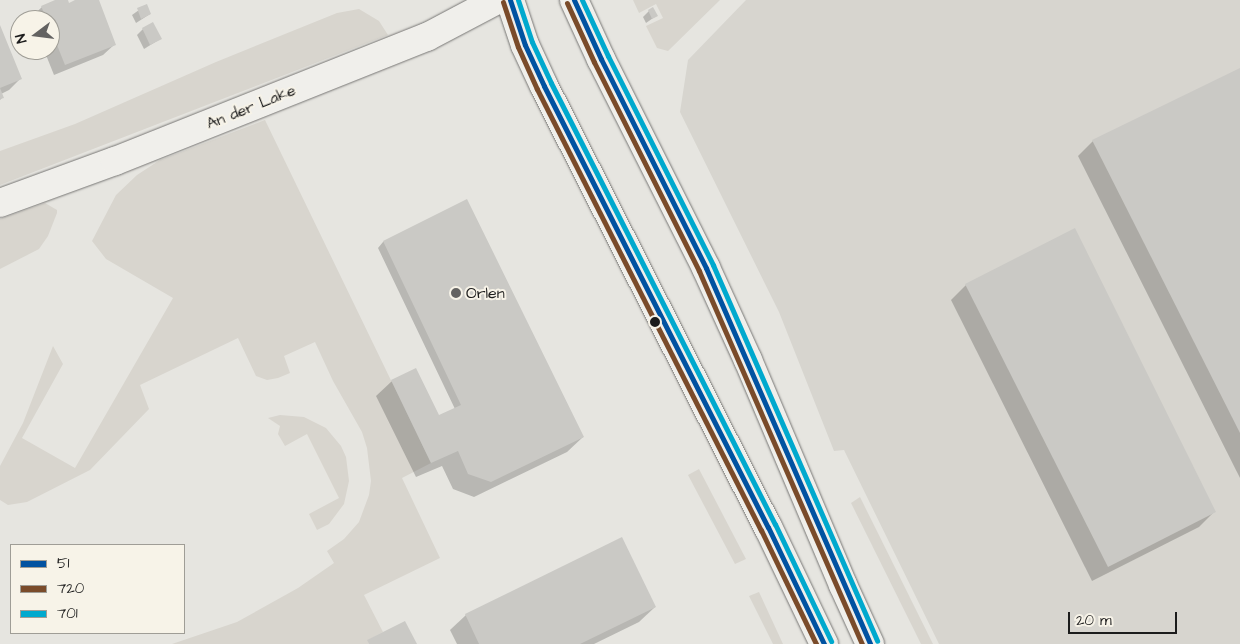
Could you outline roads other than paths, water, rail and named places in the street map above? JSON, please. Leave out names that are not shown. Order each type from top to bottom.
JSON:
[{"type":"main road","name":"An der Lake","points":[[0,203],[133,154],[427,37],[497,0]]},
{"type":"main road","points":[[510,0],[525,44],[544,86],[768,527],[824,644]]},
{"type":"main road","points":[[574,0],[601,60],[710,276],[870,644]]},
{"type":"place","name":"Orlen","points":[[456,293]]}]
